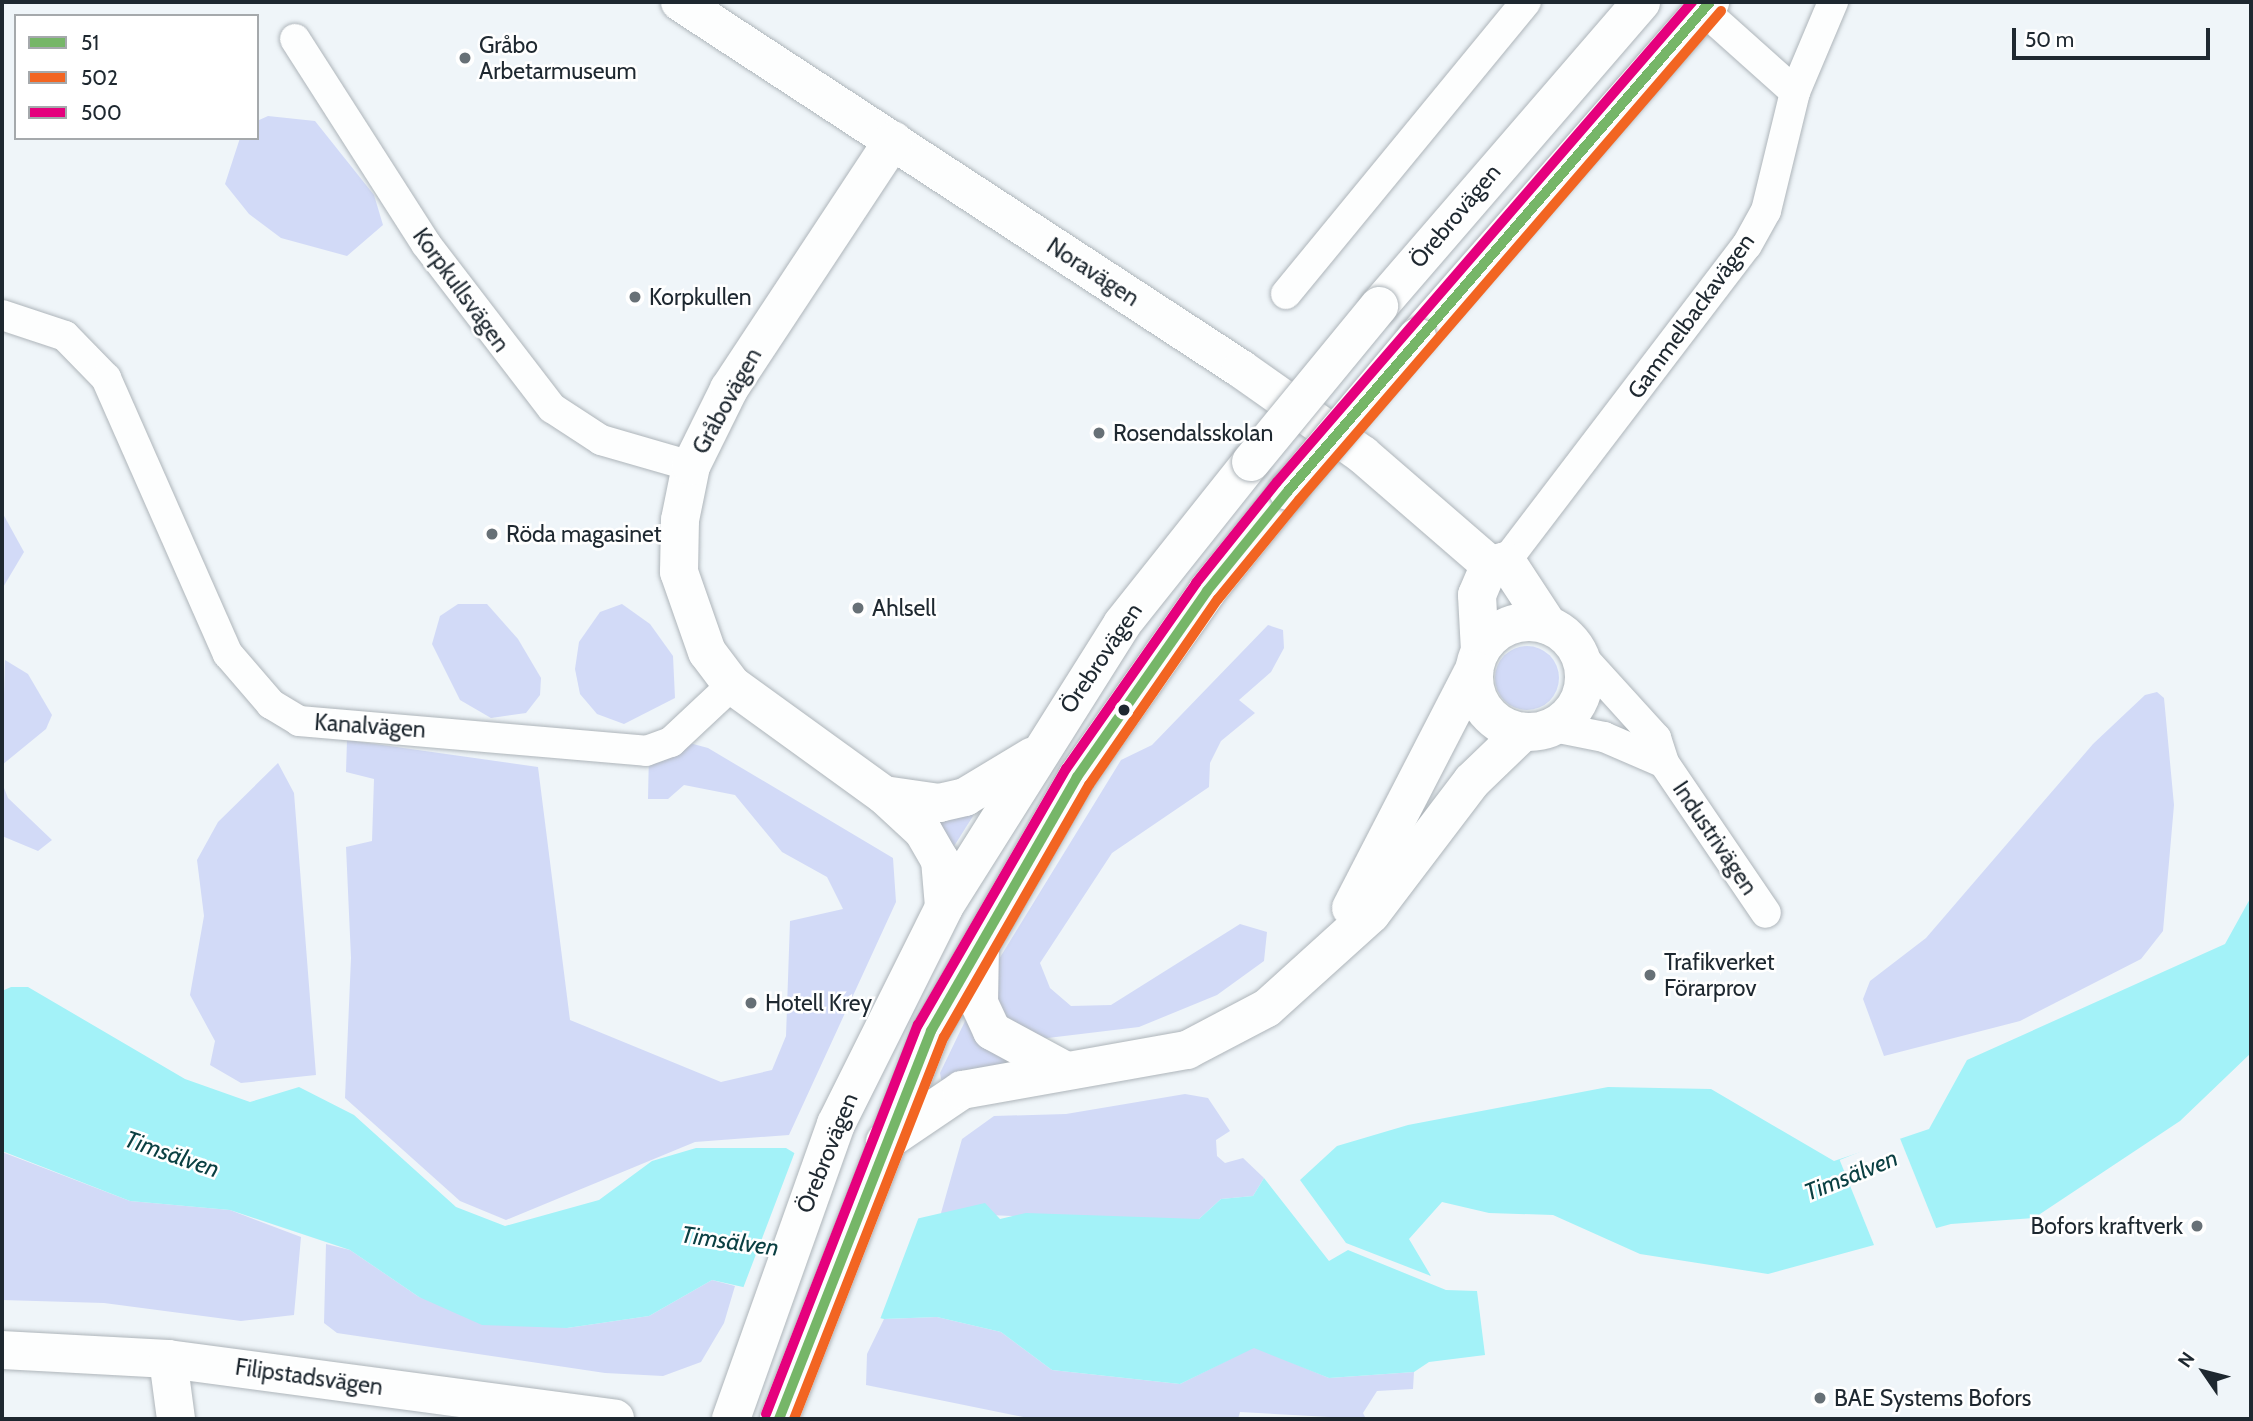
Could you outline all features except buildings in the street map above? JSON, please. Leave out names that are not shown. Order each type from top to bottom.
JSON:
[{"type":"main road","name":"Noravägen","points":[[680,2],[893,140],[1363,455],[1498,563],[1548,625]]},
{"type":"main road","name":"Örebrovägen","points":[[731,1419],[767,1309],[836,1124],[944,907],[1037,754],[1122,624],[1251,462],[1379,306],[1641,2]]},
{"type":"main road","name":"Örebrovägen","points":[[779,1419],[883,1143],[931,1031],[980,942],[1123,710],[1288,491],[1418,337],[1715,13]]},
{"type":"main road","name":"Gråbovägen","points":[[893,140],[729,389],[691,466],[680,520],[679,572],[707,652],[732,685],[884,795],[937,851],[944,907]]},
{"type":"main road","points":[[1498,563],[1477,595],[1475,689],[1488,715],[1538,730]]},
{"type":"main road","points":[[883,1143],[962,1090],[1188,1050],[1267,1008],[1329,954],[1371,914],[1472,781],[1579,699],[1584,680],[1577,650],[1548,625],[1509,625],[1477,660],[1329,954]]},
{"type":"main road","points":[[884,795],[939,803],[965,797],[1037,754]]},
{"type":"main road","points":[[980,942],[979,1003],[992,1031],[1064,1070]]},
{"type":"main road","name":"Filipstadsvägen","points":[[2,1350],[168,1359],[615,1419]]},
{"type":"main road","points":[[168,1359],[176,1419]]},
{"type":"street","points":[[1286,294],[1526,2]]},
{"type":"street","name":"Gammelbackavägen","points":[[1498,563],[1747,245],[1766,211],[1795,92],[1833,2]]},
{"type":"street","points":[[1715,13],[1795,92]]},
{"type":"street","name":"Korpkullsvägen","points":[[295,38],[426,244],[552,408],[601,440],[691,466]]},
{"type":"street","name":"Kanalvägen","points":[[2,314],[65,337],[106,378],[228,654],[271,704],[299,721],[646,751],[671,742],[732,685]]},
{"type":"street","name":"Industrivägen","points":[[1577,650],[1635,710],[1656,738],[1664,763],[1766,913]]},
{"type":"street","name":"Industrivägen","points":[[1538,730],[1604,737],[1664,763]]},
{"type":"shaded area","points":[[268,116],[315,121],[374,195],[383,225],[347,256],[281,238],[249,214],[225,184],[239,140],[259,140],[259,120]]},
{"type":"shaded area","points":[[2,512],[24,552],[2,589]]},
{"type":"shaded area","points":[[458,604],[487,604],[518,639],[541,678],[540,695],[526,713],[491,718],[460,700],[432,644],[440,616]]},
{"type":"shaded area","points":[[622,604],[650,624],[673,656],[675,698],[624,724],[597,714],[580,694],[575,669],[579,642],[600,612]]},
{"type":"shaded area","points":[[1268,625],[1283,630],[1284,648],[1271,672],[1239,700],[1255,713],[1221,741],[1210,763],[1209,787],[1112,853],[1040,963],[1050,988],[1071,1006],[1111,1005],[1240,924],[1267,932],[1264,961],[1217,995],[1139,1027],[1031,1040],[998,1017],[996,964],[1121,760],[1152,745]]},
{"type":"shaded area","points":[[1527,646],[1545,652],[1553,660],[1559,678],[1553,696],[1545,704],[1527,710],[1509,704],[1501,696],[1495,678],[1501,660],[1509,652]]},
{"type":"shaded area","points":[[5,660],[28,674],[52,715],[46,729],[2,765]]},
{"type":"shaded area","points":[[2157,692],[2164,698],[2174,805],[2163,931],[2141,959],[2020,1021],[1884,1056],[1863,999],[1870,981],[1926,938],[2093,744],[2145,695]]},
{"type":"shaded area","points":[[675,739],[708,748],[893,858],[896,902],[789,1135],[695,1142],[506,1220],[460,1201],[345,1098],[351,958],[346,847],[372,841],[374,779],[346,772],[347,740],[538,767],[570,1020],[721,1082],[772,1070],[786,1036],[790,921],[843,909],[827,877],[782,852],[735,795],[684,785],[668,799],[648,799],[649,752]]},
{"type":"shaded area","points":[[278,763],[294,793],[316,1075],[241,1083],[210,1065],[215,1041],[190,995],[204,916],[197,860],[218,822]]},
{"type":"shaded area","points":[[2,783],[8,798],[52,840],[38,851],[2,836]]},
{"type":"shaded area","points":[[973,811],[973,816],[951,851],[940,834],[939,815]]},
{"type":"shaded area","points":[[967,1017],[1018,1067],[942,1084],[940,1073]]},
{"type":"shaded area","points":[[1185,1094],[1208,1098],[1230,1131],[1216,1140],[1217,1156],[1225,1163],[1243,1158],[1264,1178],[1253,1196],[1221,1199],[1199,1219],[1149,1222],[941,1213],[962,1139],[994,1116],[1066,1114]]},
{"type":"shaded area","points":[[2,1152],[130,1201],[230,1210],[301,1237],[294,1315],[241,1321],[104,1303],[2,1300]]},
{"type":"shaded area","points":[[326,1244],[350,1250],[419,1297],[567,1328],[649,1316],[712,1280],[735,1286],[724,1323],[701,1362],[663,1376],[605,1373],[337,1333],[324,1323]]},
{"type":"shaded area","points":[[937,1317],[1001,1332],[1052,1370],[1180,1384],[1254,1347],[1329,1378],[1414,1372],[1413,1389],[1377,1391],[1363,1413],[1366,1419],[1240,1412],[1238,1419],[1033,1419],[866,1385],[867,1354],[884,1319]]},
{"type":"water","name":"Timsälven","points":[[2251,897],[2251,1053],[2180,1121],[2034,1218],[1951,1224],[1768,1274],[1640,1254],[1553,1215],[1489,1213],[1442,1202],[1409,1239],[1431,1276],[1346,1243],[1300,1180],[1337,1146],[1408,1125],[1608,1087],[1711,1089],[1834,1161],[1929,1129],[1967,1060],[2225,944]]},
{"type":"water","name":"Timsälven","points":[[11,987],[28,987],[185,1079],[250,1102],[299,1087],[354,1115],[456,1207],[505,1226],[599,1200],[652,1161],[696,1148],[786,1148],[907,1221],[985,1203],[1000,1219],[1026,1213],[1199,1219],[1221,1199],[1253,1196],[1264,1178],[1329,1261],[1348,1250],[1446,1290],[1477,1291],[1485,1355],[1429,1362],[1414,1372],[1329,1378],[1254,1348],[1180,1384],[1052,1370],[1001,1332],[937,1317],[884,1319],[712,1280],[649,1316],[567,1328],[482,1325],[419,1297],[350,1250],[230,1210],[130,1201],[2,1151],[2,991]]},
{"type":"pier","points":[[1899,1136],[1938,1231],[1878,1255],[1840,1160]]},
{"type":"pier","points":[[796,1149],[907,1218],[920,1214],[879,1322],[742,1291]]},
{"type":"transit line","name":"500","points":[[766,1414],[918,1025],[1066,769],[1196,583],[1277,482],[1692,2]]},
{"type":"transit line","name":"51","points":[[779,1419],[931,1031],[1077,777],[1207,591],[1288,491],[1710,2]]},
{"type":"transit line","name":"502","points":[[794,1419],[944,1037],[1089,785],[1218,599],[1299,500],[1721,11]]},
{"type":"place","name":"Gråbo Arbetarmuseum","points":[[465,58]]},
{"type":"place","name":"Korpkullen","points":[[635,297]]},
{"type":"place","name":"Rosendalsskolan","points":[[1099,433]]},
{"type":"place","name":"Röda magasinet","points":[[492,534]]},
{"type":"place","name":"Ahlsell","points":[[858,608]]},
{"type":"place","name":"Trafikverket Förarprov","points":[[1650,975]]},
{"type":"place","name":"Hotell Krey","points":[[751,1003]]},
{"type":"place","name":"Bofors kraftverk","points":[[2197,1226]]},
{"type":"place","name":"BAE Systems Bofors","points":[[1820,1398]]}]
